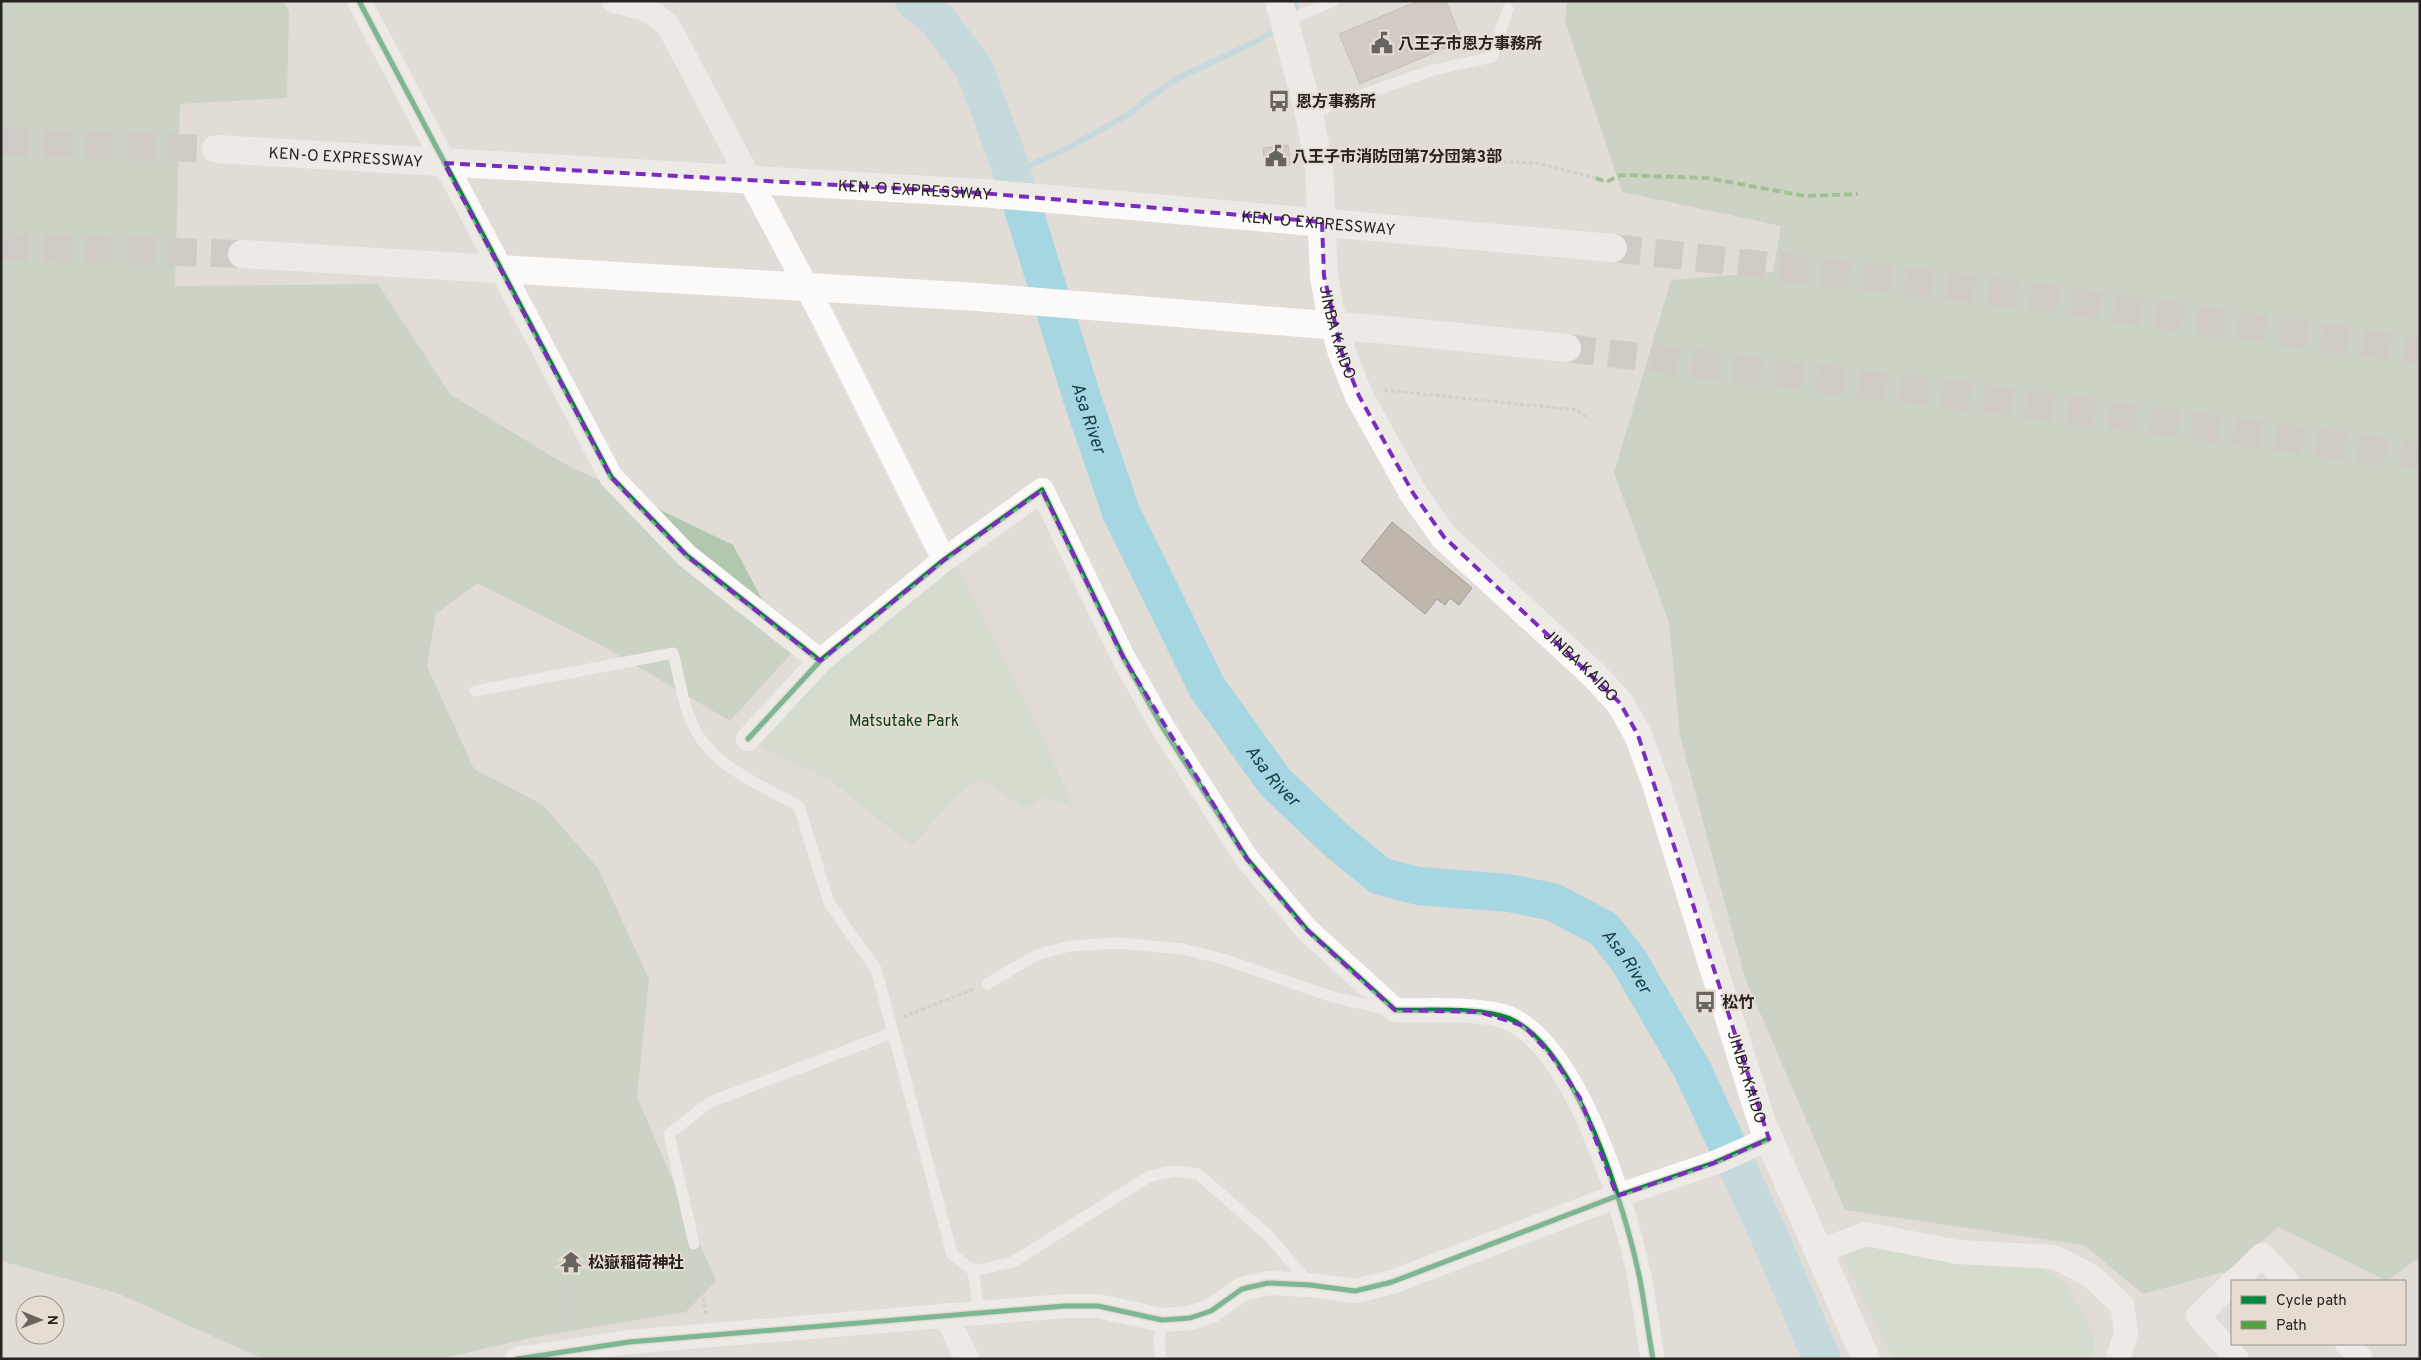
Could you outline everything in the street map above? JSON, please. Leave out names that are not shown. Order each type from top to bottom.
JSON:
[{"type":"main road","name":"JINBA KAIDO","points":[[1282,12],[1309,113],[1319,167],[1324,276],[1342,353],[1360,396],[1413,493],[1444,537],[1594,676],[1620,703],[1638,735],[1656,784],[1756,1105],[1763,1142],[1819,1251],[1866,1359]]},
{"type":"main road","name":"KEN-O EXPRESSWAY","points":[[216,150],[981,193],[1391,227],[1613,248]]},
{"type":"main road","points":[[242,254],[978,297],[1400,331],[1567,348]]},
{"type":"street","points":[[359,1],[611,477],[687,556],[820,660]]},
{"type":"street","points":[[614,1],[649,10],[668,25],[836,344],[944,560]]},
{"type":"street","points":[[748,739],[820,660],[944,560],[1042,490],[1123,657],[1163,728],[1246,859],[1307,930],[1395,1010],[1480,1012],[1507,1018],[1524,1026],[1551,1055],[1580,1098],[1617,1196],[1640,1278],[1652,1359]]},
{"type":"street","points":[[518,1359],[628,1342],[979,1312],[1098,1306],[1162,1320],[1190,1318],[1211,1311],[1242,1289],[1268,1283],[1310,1285],[1355,1291],[1392,1282],[1617,1196],[1714,1163],[1763,1142]]},
{"type":"street","points":[[1819,1251],[1866,1234],[1957,1252],[2056,1257],[2091,1276],[2122,1305],[2126,1332],[2118,1359]]},
{"type":"street","points":[[2235,1280],[2262,1255],[2286,1280]]},
{"type":"street","points":[[2231,1284],[2198,1316],[2237,1359]]},
{"type":"street","points":[[946,1316],[967,1359]]},
{"type":"street","points":[[2348,1345],[2361,1359]]},
{"type":"lane","points":[[1282,12],[1333,1]]},
{"type":"lane","points":[[1309,113],[1433,70],[1492,57],[1508,9]]},
{"type":"lane","points":[[475,691],[673,653],[691,723],[705,746],[722,763],[799,806],[829,903],[876,969],[890,1028],[952,1254],[973,1272],[979,1312]]},
{"type":"lane","points":[[987,984],[1036,955],[1070,946],[1118,943],[1183,949],[1222,959],[1333,997],[1365,1006],[1395,1010]]},
{"type":"lane","points":[[694,1244],[669,1134],[710,1102],[890,1028]]},
{"type":"lane","points":[[973,1272],[1013,1262],[1150,1176],[1175,1171],[1198,1174],[1269,1236],[1310,1285]]},
{"type":"lane","points":[[1161,1359],[1159,1342],[1162,1320]]},
{"type":"path","points":[[1319,167],[1396,157],[1537,163],[1596,178]]},
{"type":"path","points":[[1360,396],[1384,390],[1577,410],[1589,419]]},
{"type":"path","points":[[890,1028],[987,984]]},
{"type":"path","points":[[694,1244],[709,1335]]},
{"type":"path","points":[[571,1274],[571,1328]]},
{"type":"highlighted area","points":[[444,163],[981,193],[1322,222],[1324,276],[1342,353],[1359,396],[1413,493],[1444,537],[1620,703],[1638,735],[1769,1139],[1714,1163],[1617,1196],[1580,1098],[1551,1055],[1524,1026],[1480,1012],[1395,1010],[1307,930],[1247,859],[1123,657],[1042,490],[944,560],[820,661],[687,556],[611,477]]},
{"type":"green space","points":[[1,1],[284,1],[289,12],[287,98],[180,104],[175,286],[378,284],[450,394],[561,462],[733,545],[791,654],[730,721],[604,647],[477,583],[436,614],[427,666],[474,769],[543,805],[598,868],[649,979],[637,1097],[716,1281],[686,1312],[539,1336],[440,1359],[263,1359],[117,1293],[1,1261]]},
{"type":"green space","points":[[1567,1],[2420,1],[2420,1257],[2388,1280],[2278,1227],[2231,1270],[2143,1294],[2084,1245],[1845,1210],[1745,978],[1680,736],[1669,623],[1614,473],[1671,280],[1773,272],[1781,226],[1622,192],[1565,20]]},
{"type":"green space","name":"Matsutake Park","points":[[954,560],[1053,759],[1073,808],[1044,797],[1025,809],[979,778],[953,800],[912,846],[830,780],[754,743],[824,666]]},
{"type":"green space","points":[[1873,1243],[2033,1265],[2065,1281],[2095,1337],[2093,1359],[1893,1359],[1840,1251]]},
{"type":"building","points":[[1418,1],[1446,1],[1462,41],[1360,84],[1339,34]]},
{"type":"building","name":"八王子市消防団第7分団第3部","points":[[1288,145],[1290,165],[1265,167],[1263,148]]},
{"type":"building","points":[[1392,522],[1472,588],[1459,605],[1450,598],[1445,605],[1437,599],[1425,614],[1361,561]]},
{"type":"waterway","name":"Asa River","points":[[914,1],[937,19],[974,68],[1008,160],[1082,398],[1121,512],[1207,687],[1275,782],[1336,840],[1380,876],[1418,886],[1509,893],[1553,902],[1604,929],[1629,961],[1693,1071],[1767,1231],[1822,1359]]},
{"type":"waterway","points":[[1295,14],[1296,1]]},
{"type":"waterway","points":[[1012,173],[1066,149],[1131,113],[1147,99],[1176,79],[1253,43],[1270,33]]},
{"type":"tunnel","points":[[1,142],[216,149]]},
{"type":"tunnel","points":[[1,247],[242,254]]},
{"type":"tunnel","points":[[1613,248],[2016,294],[2420,351]]},
{"type":"tunnel","points":[[1567,348],[2003,401],[2420,456]]},
{"type":"marked path","points":[[1596,178],[1606,182],[1621,175],[1707,178],[1805,196],[1858,194]]},
{"type":"cycle path","points":[[359,1],[611,477],[687,556],[820,661]]},
{"type":"cycle path","points":[[748,739],[820,661],[944,560],[1042,490],[1123,657],[1163,728],[1247,859],[1307,930],[1395,1010],[1483,1012],[1508,1018],[1533,1034],[1556,1061],[1576,1095],[1595,1134],[1610,1174],[1633,1250],[1642,1290],[1653,1359]]},
{"type":"cycle path","points":[[517,1359],[629,1342],[1064,1306],[1098,1306],[1162,1320],[1190,1318],[1211,1311],[1242,1289],[1268,1283],[1310,1285],[1355,1291],[1392,1282],[1617,1196],[1714,1163],[1769,1139]]},
{"type":"place","name":"八王子市恩方事務所","points":[[1382,43]]},
{"type":"place","name":"恩方事務所","points":[[1279,101]]},
{"type":"place","name":"八王子市消防団第7分団第3部","points":[[1276,156]]},
{"type":"place","name":"松竹","points":[[1705,1002]]},
{"type":"place","name":"松嶽稲荷神社","points":[[571,1262]]}]
